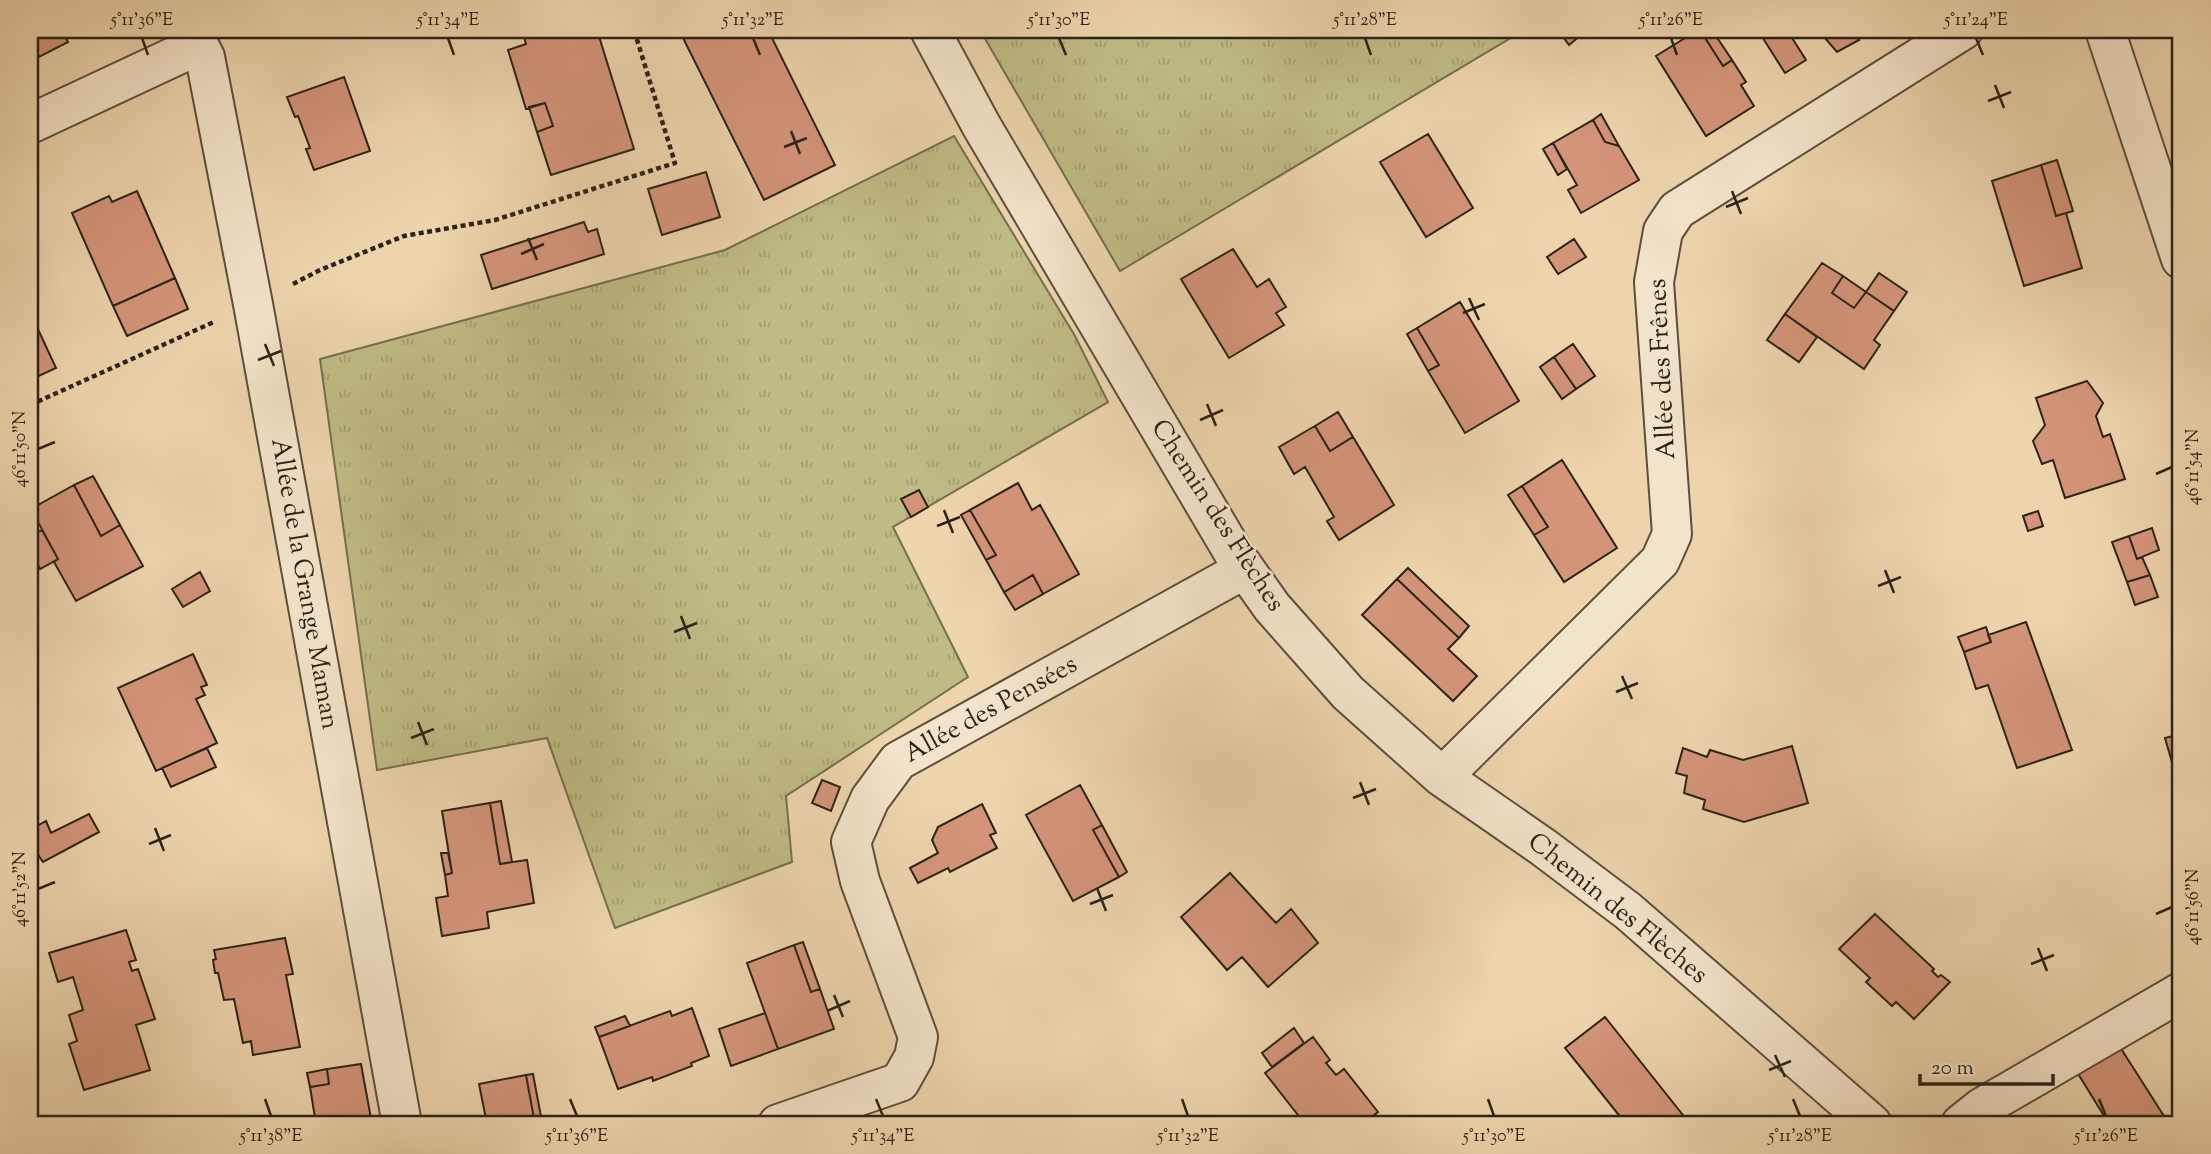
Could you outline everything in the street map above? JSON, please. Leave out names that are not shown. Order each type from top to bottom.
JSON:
[{"type":"street","name":"Chemin des Flèches","points":[[930,30],[981,125],[1245,569],[1272,607],[1348,693],[1443,777],[1544,847],[1628,911],[1872,1124]]},
{"type":"street","name":"Allée des Frênes","points":[[1443,777],[1660,561],[1672,534],[1654,282],[1663,231],[1677,209],[1963,30]]},
{"type":"street","points":[[2105,30],[2181,259]]},
{"type":"street","name":"Allée de la Grange Maman","points":[[30,124],[195,38],[205,57],[253,304],[402,1124]]},
{"type":"street","name":"Allée des Pensées","points":[[778,1124],[900,1082],[914,1057],[918,1037],[860,881],[851,842],[870,799],[898,761],[1245,569]]},
{"type":"street","points":[[1961,1124],[1981,1108],[2181,992]]},
{"type":"path","points":[[30,405],[253,304],[320,270],[404,236],[495,220],[675,163],[634,30]]},
{"type":"green space","points":[[980,30],[1524,30],[1120,271]]},
{"type":"green space","points":[[954,136],[1075,336],[1108,402],[893,527],[968,677],[786,796],[792,862],[615,928],[547,738],[377,770],[320,359],[725,250]]},
{"type":"building","points":[[45,30],[61,30],[68,42],[39,57],[30,37]]},
{"type":"building","points":[[522,30],[597,30],[634,149],[551,175],[537,132],[553,126],[545,103],[526,109],[508,50],[526,44]]},
{"type":"building","points":[[679,30],[768,30],[835,165],[764,200]]},
{"type":"building","points":[[1558,30],[1587,30],[1569,45]]},
{"type":"building","points":[[1698,30],[1723,66],[1732,60],[1746,82],[1741,85],[1754,106],[1706,136],[1656,56]]},
{"type":"building","points":[[1700,30],[1712,30],[1732,60],[1723,66]]},
{"type":"building","points":[[1787,30],[1806,60],[1785,73],[1759,32]]},
{"type":"building","points":[[1818,30],[1848,30],[1859,40],[1837,52]]},
{"type":"building","points":[[344,77],[370,151],[314,170],[306,149],[310,148],[298,116],[295,117],[287,97]]},
{"type":"building","points":[[545,103],[553,126],[537,132],[529,107]]},
{"type":"building","points":[[1601,114],[1619,146],[1605,142],[1593,120]]},
{"type":"building","points":[[1593,120],[1605,142],[1619,146],[1639,180],[1581,213],[1568,190],[1577,185],[1553,143]]},
{"type":"building","points":[[1428,134],[1473,208],[1426,237],[1380,162]]},
{"type":"building","points":[[1553,143],[1567,169],[1558,175],[1543,149]]},
{"type":"building","points":[[2057,160],[2073,211],[2056,216],[2041,165]]},
{"type":"building","points":[[2041,165],[2056,216],[2066,213],[2082,268],[2024,286],[1992,181]]},
{"type":"building","points":[[706,172],[720,217],[662,235],[648,189]]},
{"type":"building","points":[[137,191],[175,278],[113,306],[72,213],[109,196],[112,202]]},
{"type":"building","points":[[584,222],[588,232],[597,229],[604,254],[492,289],[481,255]]},
{"type":"building","points":[[1574,239],[1586,257],[1558,274],[1547,257]]},
{"type":"building","points":[[1233,249],[1257,287],[1269,279],[1286,307],[1276,313],[1284,325],[1229,358],[1181,279]]},
{"type":"building","points":[[1822,263],[1843,276],[1832,293],[1854,308],[1866,292],[1894,311],[1874,340],[1880,345],[1864,369],[1785,314]]},
{"type":"building","points":[[1879,273],[1907,292],[1894,311],[1866,292]]},
{"type":"building","points":[[1843,276],[1866,292],[1854,308],[1832,293]]},
{"type":"building","points":[[175,278],[188,309],[127,336],[113,306]]},
{"type":"building","points":[[1460,302],[1519,401],[1465,433],[1428,371],[1439,365],[1417,328]]},
{"type":"building","points":[[30,312],[56,368],[30,380]]},
{"type":"building","points":[[1785,314],[1817,337],[1799,362],[1767,340]]},
{"type":"building","points":[[1417,328],[1439,365],[1428,371],[1407,334]]},
{"type":"building","points":[[1573,344],[1595,376],[1576,389],[1554,357]]},
{"type":"building","points":[[1554,357],[1576,389],[1562,399],[1540,367]]},
{"type":"building","points":[[2087,381],[2103,403],[2096,416],[2103,437],[2110,434],[2125,479],[2065,498],[2053,460],[2042,464],[2033,441],[2045,425],[2036,398]]},
{"type":"building","points":[[1338,412],[1353,437],[1330,451],[1315,426]]},
{"type":"building","points":[[1315,426],[1330,451],[1353,437],[1394,505],[1339,540],[1327,521],[1334,517],[1305,467],[1294,474],[1279,447]]},
{"type":"building","points":[[1562,460],[1617,548],[1564,582],[1534,535],[1548,527],[1522,486]]},
{"type":"building","points":[[93,476],[120,525],[101,536],[74,485]]},
{"type":"building","points":[[1018,483],[1032,510],[1040,505],[1079,574],[1043,594],[1033,575],[1004,592],[986,560],[996,555],[970,510]]},
{"type":"building","points":[[74,485],[101,536],[120,525],[143,566],[76,601],[54,562],[58,559],[31,509]]},
{"type":"building","points":[[1522,486],[1548,527],[1534,535],[1508,495]]},
{"type":"building","points":[[919,490],[928,507],[911,517],[901,499]]},
{"type":"building","points":[[970,510],[996,555],[986,560],[961,515]]},
{"type":"building","points":[[2038,511],[2043,526],[2028,531],[2023,516]]},
{"type":"building","points":[[2152,528],[2159,550],[2137,559],[2129,536]]},
{"type":"building","points":[[42,530],[58,559],[40,569],[30,549],[30,537]]},
{"type":"building","points":[[2129,536],[2137,559],[2142,557],[2150,575],[2127,582],[2112,542]]},
{"type":"building","points":[[1408,568],[1469,626],[1459,638],[1397,579]]},
{"type":"building","points":[[200,572],[210,591],[183,607],[172,589]]},
{"type":"building","points":[[1033,575],[1043,594],[1015,610],[1004,592]]},
{"type":"building","points":[[2150,575],[2158,597],[2135,605],[2127,582]]},
{"type":"building","points":[[1397,579],[1459,638],[1448,649],[1477,676],[1453,701],[1362,615]]},
{"type":"building","points":[[2026,622],[2072,750],[2017,768],[1988,685],[1976,689],[1964,652],[1991,642],[1988,635]]},
{"type":"building","points":[[1986,627],[1991,642],[1964,652],[1958,637]]},
{"type":"building","points":[[193,654],[207,685],[201,687],[205,695],[196,699],[217,743],[156,771],[118,688]]},
{"type":"building","points":[[2181,734],[2181,767],[2174,769],[2165,738]]},
{"type":"building","points":[[1792,746],[1808,803],[1744,822],[1703,809],[1705,800],[1684,793],[1687,776],[1676,773],[1683,748],[1707,757],[1710,750],[1743,760]]},
{"type":"building","points":[[207,748],[216,767],[171,787],[162,768]]},
{"type":"building","points":[[822,780],[840,787],[831,811],[812,803]]},
{"type":"building","points":[[1080,785],[1102,825],[1093,830],[1119,877],[1073,901],[1026,815]]},
{"type":"building","points":[[501,801],[512,862],[500,864],[490,803]]},
{"type":"building","points":[[490,803],[500,864],[527,860],[534,903],[487,912],[489,928],[442,936],[436,898],[448,896],[445,875],[452,873],[442,811]]},
{"type":"building","points":[[982,804],[996,833],[990,835],[997,848],[950,872],[948,868],[918,883],[910,868],[938,853],[932,840],[938,827]]},
{"type":"building","points":[[89,814],[99,832],[43,862],[30,843],[30,830],[46,821],[51,833]]},
{"type":"building","points":[[1102,825],[1127,872],[1119,877],[1093,830]]},
{"type":"building","points":[[441,853],[448,853],[452,873],[445,875]]},
{"type":"building","points":[[1230,873],[1276,923],[1291,909],[1318,943],[1268,987],[1242,957],[1227,970],[1181,917]]},
{"type":"building","points":[[1875,914],[1934,969],[1932,971],[1938,977],[1941,975],[1950,982],[1914,1019],[1896,1002],[1892,1006],[1866,982],[1870,978],[1839,949]]},
{"type":"building","points":[[126,930],[136,960],[129,962],[132,971],[138,969],[155,1019],[136,1025],[150,1070],[84,1090],[69,1044],[77,1041],[69,1015],[83,1010],[73,977],[58,982],[49,953]]},
{"type":"building","points":[[285,938],[293,974],[286,975],[300,1047],[253,1055],[251,1041],[243,1043],[234,999],[224,1000],[218,973],[215,973],[214,950]]},
{"type":"building","points":[[803,942],[820,989],[811,992],[794,945]]},
{"type":"building","points":[[794,945],[811,992],[820,989],[834,1029],[778,1049],[747,963]]},
{"type":"building","points":[[692,1008],[709,1056],[691,1063],[692,1066],[653,1081],[652,1077],[618,1089],[599,1037],[670,1011],[672,1016]]},
{"type":"building","points":[[765,1013],[778,1049],[731,1066],[719,1029]]},
{"type":"building","points":[[625,1016],[630,1026],[599,1037],[595,1027]]},
{"type":"building","points":[[1605,1017],[1690,1124],[1626,1124],[1565,1048]]},
{"type":"building","points":[[1294,1028],[1304,1043],[1272,1067],[1262,1053]]},
{"type":"building","points":[[1313,1037],[1330,1060],[1326,1063],[1336,1075],[1344,1069],[1378,1112],[1362,1124],[1305,1124],[1265,1073]]},
{"type":"building","points":[[2120,1047],[2169,1124],[2109,1124],[2077,1072]]},
{"type":"building","points":[[361,1064],[372,1124],[316,1124],[310,1087],[329,1084],[327,1069]]},
{"type":"building","points":[[327,1069],[329,1084],[310,1087],[307,1073]]},
{"type":"building","points":[[533,1074],[542,1122],[535,1124],[526,1075]]},
{"type":"building","points":[[526,1075],[535,1124],[487,1124],[479,1084]]}]
